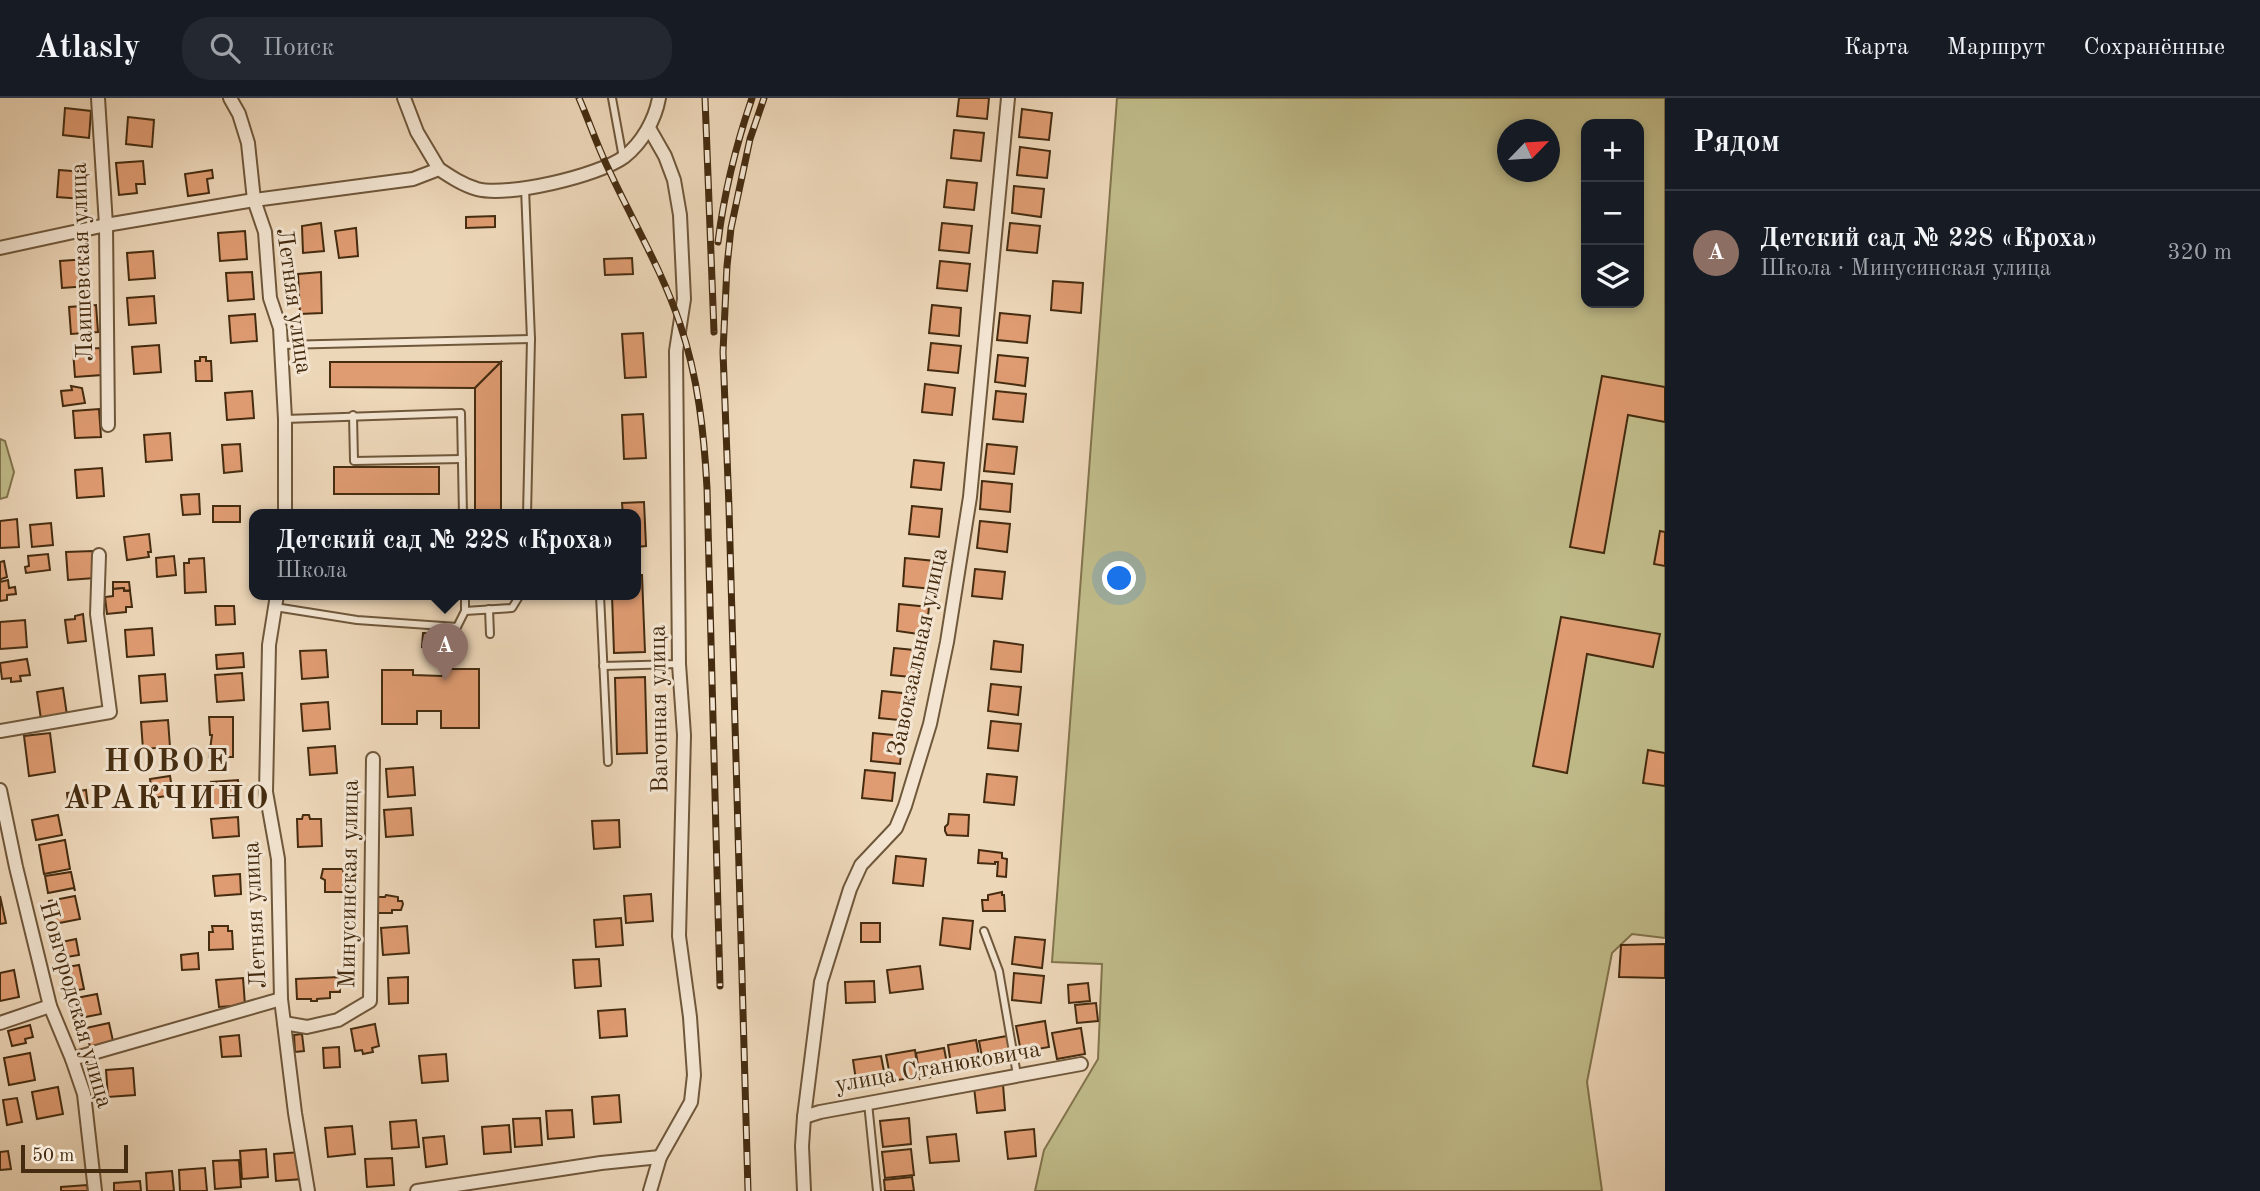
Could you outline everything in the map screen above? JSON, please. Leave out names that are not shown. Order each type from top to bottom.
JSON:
[{"type":"street","name":"Лаишевская улица","points":[[98,98],[106,225],[108,425]]},
{"type":"street","name":"Летняя улица","points":[[230,98],[239,114],[248,144],[254,200],[265,232],[270,298],[280,328],[285,419],[285,509]]},
{"type":"street","points":[[404,98],[418,132],[439,169],[478,189],[499,191],[578,176],[623,158],[649,128],[659,98]]},
{"type":"street","name":"Завокзальная улица","points":[[804,1191],[804,1117],[819,996],[825,969],[850,889],[861,865],[896,828],[905,806],[930,724],[947,642],[970,497],[1009,98]]},
{"type":"street","name":"Вагонная улица","points":[[649,128],[665,156],[674,180],[680,215],[684,299],[676,351],[679,664],[684,735],[679,936],[690,1017],[694,1075],[691,1102],[660,1157],[650,1191]]},
{"type":"street","points":[[0,248],[106,225],[254,200],[413,179],[439,169]]},
{"type":"street","points":[[0,731],[110,712],[97,614],[99,555]]},
{"type":"street","name":"Летняя улица","points":[[276,601],[270,645],[266,792],[278,859],[281,999],[308,1191]]},
{"type":"street","name":"Минусинская улица","points":[[284,1023],[307,1027],[338,1020],[370,1001],[373,759]]},
{"type":"street","name":"Новгородская улица","points":[[0,790],[50,1006],[84,1094],[95,1191]]},
{"type":"street","points":[[72,1059],[281,999]]},
{"type":"street","points":[[0,1023],[50,1006]]},
{"type":"street","name":"улица Станюковича","points":[[804,1117],[868,1102],[1081,1064]]},
{"type":"street","points":[[417,1191],[601,1163],[660,1157]]},
{"type":"lane","points":[[612,98],[623,158]]},
{"type":"lane","points":[[525,188],[531,339],[527,509]]},
{"type":"lane","points":[[281,345],[531,339]]},
{"type":"lane","points":[[285,419],[461,413],[463,509]]},
{"type":"lane","points":[[353,415],[354,461],[461,458]]},
{"type":"lane","points":[[276,601],[357,620],[457,627],[465,611],[465,600]]},
{"type":"lane","points":[[465,611],[512,608],[517,600]]},
{"type":"lane","points":[[600,600],[608,762]]},
{"type":"lane","points":[[489,609],[490,634]]},
{"type":"lane","points":[[603,666],[679,664]]},
{"type":"lane","points":[[985,932],[999,971],[1017,1075]]},
{"type":"lane","points":[[868,1102],[877,1191]]},
{"type":"shaded area","points":[[1117,98],[1665,98],[1665,938],[1632,934],[1612,953],[1587,1082],[1602,1191],[1035,1191],[1044,1150],[1098,1059],[1102,964],[1052,962]]},
{"type":"shaded area","points":[[0,439],[5,441],[14,472],[7,497],[0,499]]},
{"type":"building","points":[[959,98],[989,98],[987,119],[957,116]]},
{"type":"building","points":[[65,108],[91,111],[89,138],[63,135]]},
{"type":"building","points":[[1022,109],[1052,113],[1049,140],[1019,137]]},
{"type":"building","points":[[128,117],[154,120],[152,147],[126,144]]},
{"type":"building","points":[[954,130],[984,133],[981,161],[951,158]]},
{"type":"building","points":[[1020,147],[1050,151],[1047,178],[1017,175]]},
{"type":"building","points":[[143,161],[145,184],[136,184],[137,193],[119,195],[116,163]]},
{"type":"building","points":[[59,170],[85,172],[83,199],[57,197]]},
{"type":"building","points":[[212,170],[213,178],[207,179],[209,193],[188,196],[185,174]]},
{"type":"building","points":[[947,180],[977,183],[974,210],[944,207]]},
{"type":"building","points":[[1014,186],[1044,189],[1041,217],[1012,213]]},
{"type":"building","points":[[495,216],[495,227],[466,228],[466,217]]},
{"type":"building","points":[[321,223],[324,251],[303,253],[302,226]]},
{"type":"building","points":[[942,223],[972,226],[969,253],[939,250]]},
{"type":"building","points":[[1010,223],[1040,226],[1037,253],[1007,250]]},
{"type":"building","points":[[356,228],[358,256],[339,258],[335,231]]},
{"type":"building","points":[[245,231],[247,259],[220,261],[218,233]]},
{"type":"building","points":[[153,251],[155,278],[129,280],[127,253]]},
{"type":"building","points":[[632,258],[633,274],[605,275],[604,259]]},
{"type":"building","points":[[87,259],[89,286],[62,288],[60,261]]},
{"type":"building","points":[[940,261],[970,264],[967,291],[937,288]]},
{"type":"building","points":[[252,272],[254,299],[228,301],[226,273]]},
{"type":"building","points":[[321,272],[322,313],[300,314],[298,274]]},
{"type":"building","points":[[1053,281],[1083,283],[1081,313],[1051,310]]},
{"type":"building","points":[[154,296],[156,323],[129,325],[127,298]]},
{"type":"building","points":[[96,305],[98,332],[71,334],[69,307]]},
{"type":"building","points":[[932,305],[961,308],[959,336],[929,333]]},
{"type":"building","points":[[1000,313],[1030,316],[1027,343],[997,340]]},
{"type":"building","points":[[255,314],[257,341],[231,343],[229,316]]},
{"type":"building","points":[[643,333],[646,377],[625,378],[622,334]]},
{"type":"building","points":[[931,343],[961,346],[958,373],[928,370]]},
{"type":"building","points":[[159,345],[161,372],[134,374],[132,347]]},
{"type":"building","points":[[100,348],[102,375],[75,377],[73,350]]},
{"type":"building","points":[[998,355],[1028,358],[1025,386],[995,382]]},
{"type":"building","points":[[200,357],[211,361],[212,381],[196,381],[195,361],[200,361]]},
{"type":"building","points":[[330,362],[501,362],[475,388],[330,387]]},
{"type":"building","points":[[501,362],[501,509],[475,509],[475,388]]},
{"type":"building","points":[[1602,376],[1665,387],[1665,422],[1628,415],[1604,553],[1570,547]]},
{"type":"building","points":[[925,384],[955,388],[952,415],[922,412]]},
{"type":"building","points":[[71,386],[82,388],[85,403],[63,406],[61,391],[72,390]]},
{"type":"building","points":[[252,391],[254,418],[227,420],[225,393]]},
{"type":"building","points":[[996,391],[1026,394],[1023,422],[993,419]]},
{"type":"building","points":[[99,409],[101,437],[75,438],[73,411]]},
{"type":"building","points":[[643,414],[646,458],[624,459],[622,415]]},
{"type":"building","points":[[170,433],[172,460],[146,462],[144,435]]},
{"type":"building","points":[[240,444],[242,471],[224,473],[222,445]]},
{"type":"building","points":[[987,444],[1017,447],[1014,474],[984,471]]},
{"type":"building","points":[[914,460],[944,463],[941,490],[911,487]]},
{"type":"building","points":[[334,467],[439,467],[439,494],[334,494]]},
{"type":"building","points":[[102,468],[104,496],[77,498],[75,470]]},
{"type":"building","points":[[982,481],[1012,484],[1010,512],[980,509]]},
{"type":"building","points":[[199,494],[200,514],[183,515],[181,495]]},
{"type":"building","points":[[644,502],[646,546],[641,546],[641,509],[622,509],[622,503]]},
{"type":"building","points":[[213,506],[240,506],[240,522],[213,522]]},
{"type":"building","points":[[912,506],[942,509],[939,537],[909,534]]},
{"type":"building","points":[[17,519],[19,547],[0,548],[0,521]]},
{"type":"building","points":[[980,521],[1010,524],[1007,552],[977,548]]},
{"type":"building","points":[[51,523],[53,545],[32,547],[30,525]]},
{"type":"building","points":[[1660,531],[1665,532],[1665,566],[1654,564]]},
{"type":"building","points":[[149,534],[149,557],[127,560],[124,537]]},
{"type":"building","points":[[93,551],[95,578],[68,580],[66,552]]},
{"type":"building","points":[[48,554],[50,570],[26,573],[25,567],[29,566],[28,556]]},
{"type":"building","points":[[174,556],[176,575],[157,577],[156,558]]},
{"type":"building","points":[[204,558],[206,592],[185,593],[184,563],[189,563],[189,559]]},
{"type":"building","points":[[905,558],[935,561],[932,589],[903,586]]},
{"type":"building","points":[[4,561],[7,577],[0,582],[0,562]]},
{"type":"building","points":[[975,569],[1005,572],[1002,599],[972,596]]},
{"type":"building","points":[[642,575],[645,652],[614,653],[612,600],[641,600]]},
{"type":"building","points":[[8,580],[9,588],[15,587],[16,594],[7,595],[7,600],[0,601],[0,582]]},
{"type":"building","points":[[113,582],[129,582],[130,590],[113,589]]},
{"type":"building","points":[[124,588],[124,591],[130,591],[132,607],[126,607],[126,612],[107,614],[105,597],[113,596],[113,589]]},
{"type":"building","points":[[899,604],[929,607],[926,635],[897,631]]},
{"type":"building","points":[[215,606],[234,606],[235,624],[216,625]]},
{"type":"building","points":[[83,614],[86,641],[68,643],[65,620],[75,619],[75,616]]},
{"type":"building","points":[[1561,617],[1660,634],[1653,667],[1587,654],[1567,773],[1533,766]]},
{"type":"building","points":[[25,620],[27,647],[0,649],[0,622]]},
{"type":"building","points":[[152,628],[154,655],[127,657],[125,630]]},
{"type":"building","points":[[423,633],[441,634],[440,648],[422,647]]},
{"type":"building","points":[[994,641],[1023,645],[1021,672],[991,669]]},
{"type":"building","points":[[894,648],[924,651],[921,678],[891,675]]},
{"type":"building","points":[[326,650],[328,677],[302,679],[300,651]]},
{"type":"building","points":[[243,653],[244,667],[217,669],[216,655]]},
{"type":"building","points":[[27,659],[30,675],[20,676],[21,681],[2,679],[0,663]]},
{"type":"building","points":[[442,669],[479,669],[479,728],[441,728],[441,711],[417,711],[417,724],[382,724],[382,670],[413,670],[413,675],[442,676]]},
{"type":"building","points":[[242,673],[244,700],[217,702],[215,675]]},
{"type":"building","points":[[165,674],[167,701],[141,703],[139,676]]},
{"type":"building","points":[[645,677],[647,753],[617,754],[615,678]]},
{"type":"building","points":[[991,684],[1021,687],[1018,715],[988,711]]},
{"type":"building","points":[[63,688],[67,715],[41,719],[37,692]]},
{"type":"building","points":[[882,691],[912,694],[909,721],[879,718]]},
{"type":"building","points":[[328,702],[330,729],[303,731],[301,704]]},
{"type":"building","points":[[209,717],[233,717],[233,757],[209,757],[212,735]]},
{"type":"building","points":[[168,720],[170,747],[143,749],[141,722]]},
{"type":"building","points":[[991,721],[1021,724],[1018,751],[988,748]]},
{"type":"building","points":[[50,733],[55,772],[29,776],[24,736]]},
{"type":"building","points":[[873,733],[903,736],[900,764],[871,761]]},
{"type":"building","points":[[335,746],[337,773],[310,775],[308,748]]},
{"type":"building","points":[[1648,750],[1665,753],[1665,786],[1643,783]]},
{"type":"building","points":[[413,767],[415,795],[388,797],[386,769]]},
{"type":"building","points":[[865,770],[895,773],[892,801],[862,798]]},
{"type":"building","points":[[987,774],[1017,777],[1014,805],[984,802]]},
{"type":"building","points":[[170,776],[173,795],[153,798],[150,779]]},
{"type":"building","points":[[238,780],[240,807],[213,809],[211,782]]},
{"type":"building","points":[[86,790],[88,807],[69,810],[67,793]]},
{"type":"building","points":[[411,808],[413,835],[386,837],[384,810]]},
{"type":"building","points":[[949,814],[969,815],[968,836],[947,835],[945,827]]},
{"type":"building","points":[[58,815],[62,835],[36,840],[32,820]]},
{"type":"building","points":[[303,815],[309,815],[310,819],[321,819],[322,846],[298,847],[297,819],[302,819]]},
{"type":"building","points":[[238,817],[239,836],[213,838],[211,819]]},
{"type":"building","points":[[619,820],[620,847],[594,849],[592,821]]},
{"type":"building","points":[[65,840],[70,869],[44,874],[39,845]]},
{"type":"building","points":[[979,850],[1002,853],[1002,858],[1007,859],[1006,877],[997,876],[998,862],[978,863]]},
{"type":"building","points":[[896,856],[926,859],[923,886],[893,883]]},
{"type":"building","points":[[323,869],[343,869],[343,892],[325,892],[325,880],[321,878]]},
{"type":"building","points":[[71,872],[75,891],[74,888],[48,893],[45,876]]},
{"type":"building","points":[[240,874],[241,894],[215,896],[213,876]]},
{"type":"building","points":[[1002,892],[1005,911],[983,911],[982,900],[988,900],[988,895]]},
{"type":"building","points":[[651,894],[653,921],[626,923],[624,896]]},
{"type":"building","points":[[0,896],[6,923],[0,924]]},
{"type":"building","points":[[75,896],[80,919],[54,924],[49,901]]},
{"type":"building","points":[[377,897],[398,897],[398,901],[402,901],[401,910],[377,913]]},
{"type":"building","points":[[621,918],[623,945],[596,947],[594,920]]},
{"type":"building","points":[[943,918],[973,921],[970,949],[940,945]]},
{"type":"building","points":[[861,923],[880,923],[880,942],[861,942]]},
{"type":"building","points":[[212,926],[228,926],[228,931],[232,931],[233,949],[209,950],[209,932],[213,932]]},
{"type":"building","points":[[407,926],[409,953],[383,955],[381,928]]},
{"type":"building","points":[[1015,937],[1045,940],[1042,968],[1012,964]]},
{"type":"building","points":[[76,939],[79,955],[60,958],[57,943]]},
{"type":"building","points":[[1665,944],[1665,978],[1619,977],[1621,945]]},
{"type":"building","points":[[198,953],[199,969],[182,970],[181,955]]},
{"type":"building","points":[[599,959],[601,986],[575,988],[573,960]]},
{"type":"building","points":[[79,965],[84,989],[67,992],[62,968]]},
{"type":"building","points":[[920,966],[923,989],[890,993],[887,970]]},
{"type":"building","points":[[14,970],[19,997],[0,1001],[0,973]]},
{"type":"building","points":[[1014,973],[1044,976],[1041,1003],[1012,1000]]},
{"type":"building","points":[[339,977],[340,992],[330,992],[330,998],[317,1001],[297,999],[296,979]]},
{"type":"building","points":[[408,977],[408,1003],[389,1004],[388,978]]},
{"type":"building","points":[[243,978],[245,1005],[219,1007],[216,980]]},
{"type":"building","points":[[874,981],[875,1002],[846,1003],[845,982]]},
{"type":"building","points":[[1088,983],[1090,1001],[1069,1003],[1068,985]]},
{"type":"building","points":[[97,994],[101,1014],[75,1019],[71,999]]},
{"type":"building","points":[[1096,1003],[1098,1021],[1077,1023],[1075,1005]]},
{"type":"building","points":[[625,1009],[627,1036],[600,1038],[598,1011]]},
{"type":"building","points":[[1045,1021],[1049,1047],[1021,1052],[1016,1026]]},
{"type":"building","points":[[109,1023],[113,1041],[90,1047],[86,1028]]},
{"type":"building","points":[[375,1024],[379,1046],[372,1048],[373,1052],[363,1054],[362,1050],[355,1051],[351,1029]]},
{"type":"building","points":[[30,1025],[33,1037],[25,1039],[26,1043],[12,1046],[8,1031]]},
{"type":"building","points":[[1081,1028],[1085,1054],[1057,1059],[1052,1033]]},
{"type":"building","points":[[302,1034],[304,1051],[295,1052],[294,1035]]},
{"type":"building","points":[[239,1035],[241,1056],[222,1057],[220,1037]]},
{"type":"building","points":[[1007,1036],[1012,1062],[984,1067],[979,1041]]},
{"type":"building","points":[[976,1040],[981,1066],[952,1071],[948,1045]]},
{"type":"building","points":[[339,1047],[340,1067],[324,1068],[323,1048]]},
{"type":"building","points":[[944,1048],[949,1074],[920,1079],[916,1053]]},
{"type":"building","points":[[915,1050],[919,1077],[891,1081],[886,1055]]},
{"type":"building","points":[[30,1053],[35,1080],[9,1085],[4,1058]]},
{"type":"building","points":[[446,1054],[448,1081],[422,1083],[419,1056]]},
{"type":"building","points":[[881,1056],[886,1082],[857,1087],[853,1060]]},
{"type":"building","points":[[133,1068],[135,1095],[108,1097],[106,1070]]},
{"type":"building","points":[[1003,1084],[1005,1110],[977,1113],[974,1087]]},
{"type":"building","points":[[58,1087],[63,1114],[37,1119],[32,1092]]},
{"type":"building","points":[[619,1095],[621,1122],[594,1124],[592,1097]]},
{"type":"building","points":[[17,1098],[22,1122],[7,1125],[3,1100]]},
{"type":"building","points":[[572,1110],[574,1137],[548,1139],[546,1111]]},
{"type":"building","points":[[540,1118],[542,1145],[515,1147],[513,1119]]},
{"type":"building","points":[[909,1118],[911,1144],[883,1147],[880,1121]]},
{"type":"building","points":[[416,1120],[419,1147],[392,1149],[390,1122]]},
{"type":"building","points":[[509,1125],[511,1152],[484,1154],[482,1127]]},
{"type":"building","points":[[352,1126],[355,1154],[328,1157],[325,1128]]},
{"type":"building","points":[[1034,1129],[1036,1156],[1008,1159],[1005,1132]]},
{"type":"building","points":[[956,1134],[959,1161],[930,1163],[927,1137]]},
{"type":"building","points":[[444,1136],[447,1164],[426,1167],[423,1138]]},
{"type":"building","points":[[266,1149],[268,1177],[242,1179],[240,1151]]},
{"type":"building","points":[[911,1149],[914,1175],[885,1178],[882,1152]]},
{"type":"building","points":[[8,1151],[11,1169],[0,1170],[0,1152]]},
{"type":"building","points":[[301,1152],[303,1179],[276,1181],[274,1154]]},
{"type":"building","points":[[392,1158],[394,1185],[367,1187],[365,1159]]},
{"type":"building","points":[[239,1160],[241,1187],[215,1189],[213,1161]]},
{"type":"building","points":[[205,1168],[207,1191],[180,1191],[179,1170]]},
{"type":"building","points":[[172,1171],[174,1191],[147,1191],[146,1173]]},
{"type":"building","points":[[912,1177],[914,1191],[885,1191],[884,1180]]},
{"type":"building","points":[[140,1181],[141,1191],[114,1191],[114,1183]]},
{"type":"building","points":[[87,1185],[88,1191],[61,1191],[61,1187]]},
{"type":"railway","points":[[579,98],[604,159],[673,304],[686,344],[699,405],[707,488],[720,986]]},
{"type":"railway","points":[[705,98],[714,332]]},
{"type":"railway","points":[[718,242],[731,169],[752,98]]},
{"type":"railway","points":[[748,1191],[723,352],[731,228],[750,139],[764,98]]},
{"type":"place","name":"Детский сад № 228 «Кроха»","points":[[445,681]]},
{"type":"district","name":"НОВОЕ АРАКЧИНО","points":[[167,782]]}]
